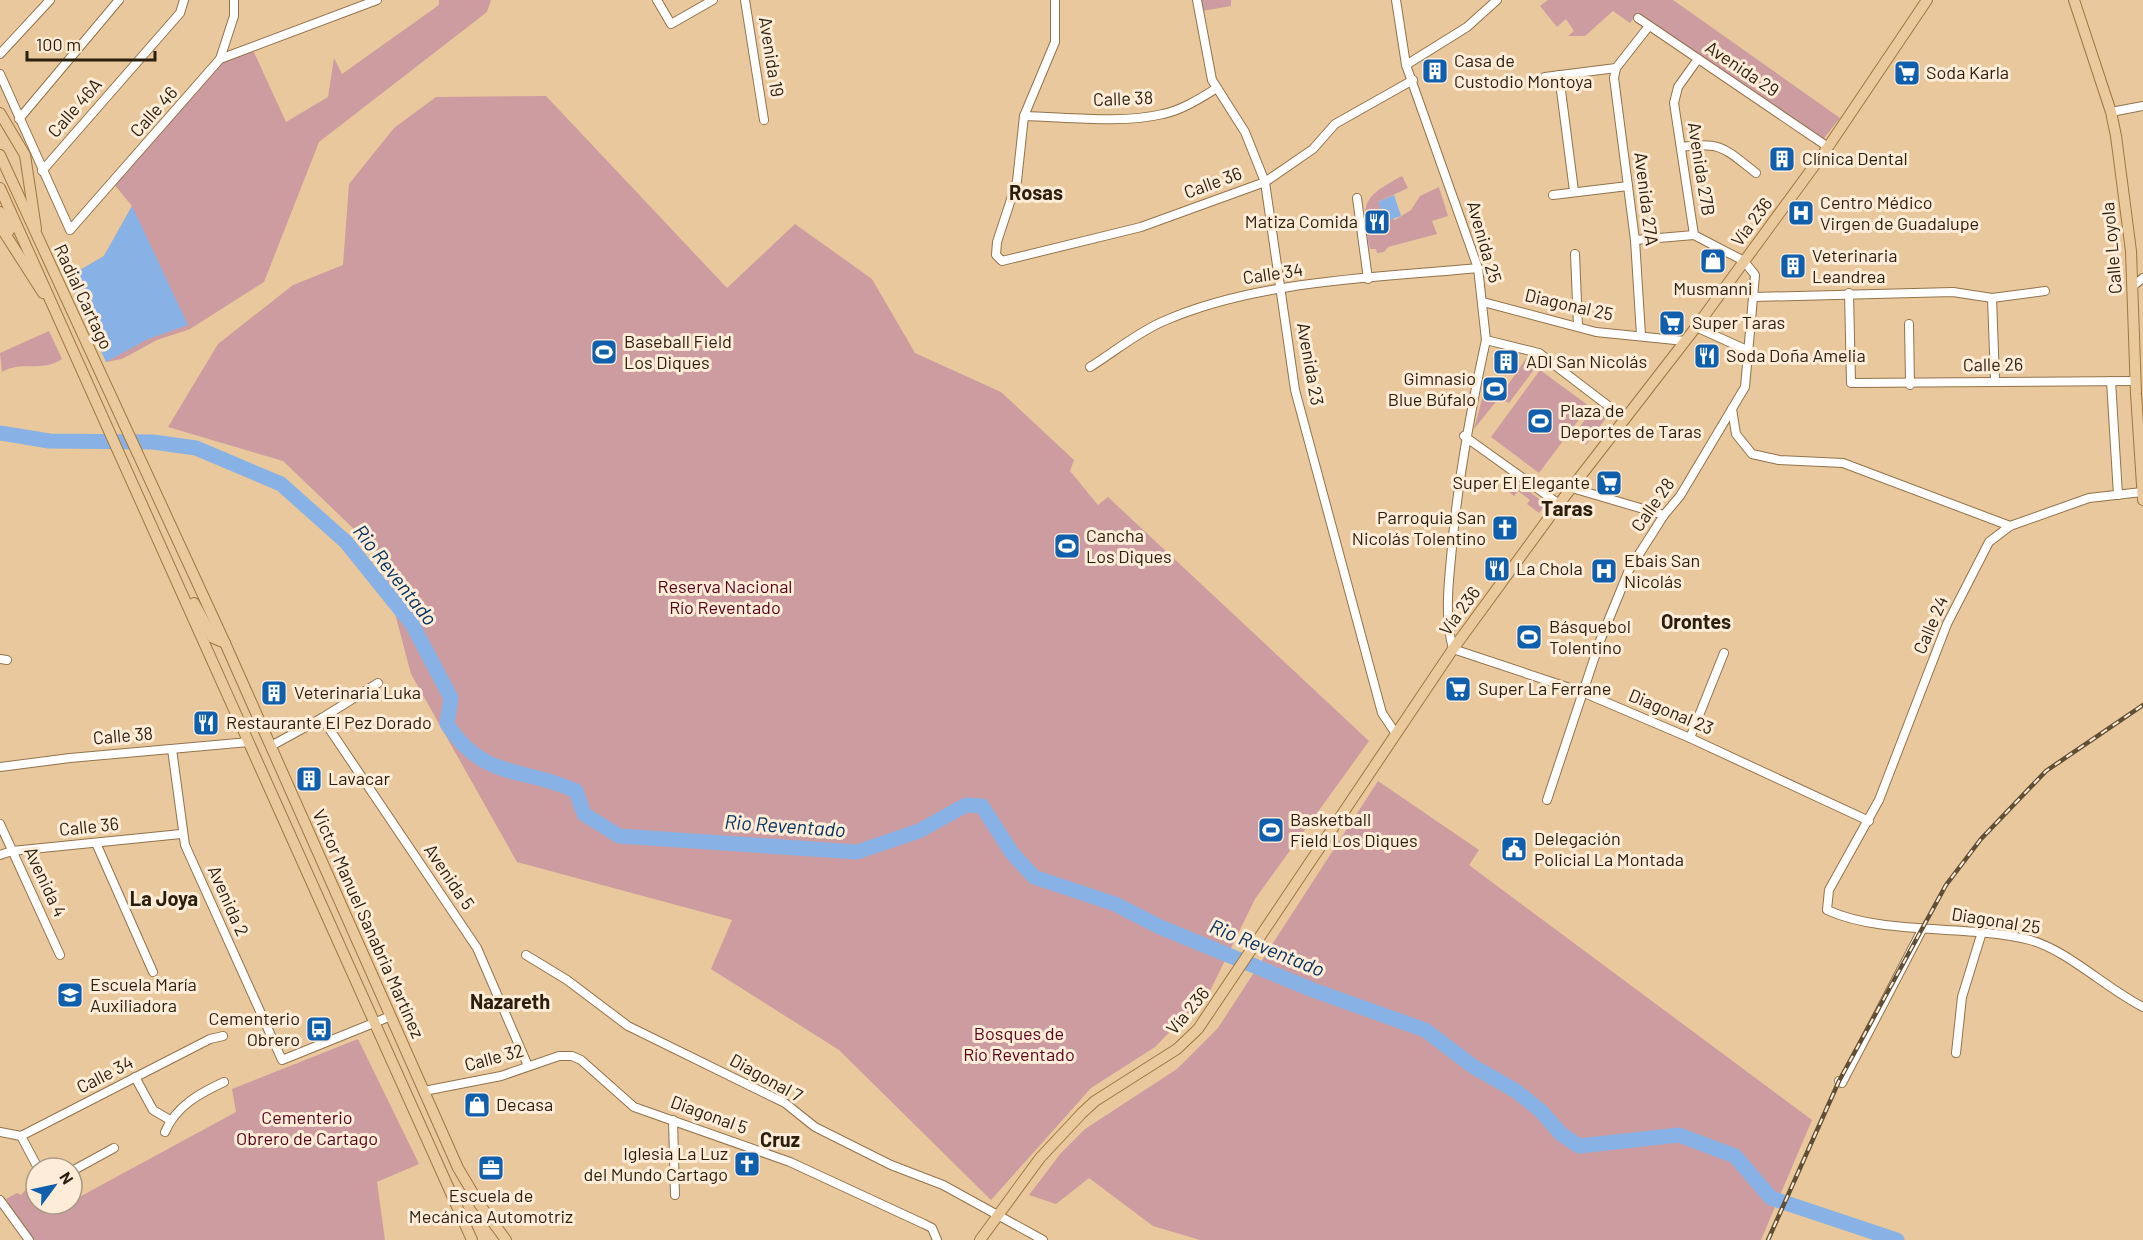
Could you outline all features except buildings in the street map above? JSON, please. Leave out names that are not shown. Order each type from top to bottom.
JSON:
[{"type":"main road","name":"Vía 236","points":[[980,1240],[1040,1158],[1076,1119],[1095,1101],[1177,1049],[1198,1029],[1453,649],[1558,504],[1696,327],[1828,147],[1927,0]]},
{"type":"main road","name":"Calle Loyola","points":[[2074,0],[2111,112],[2129,239],[2143,500]]},
{"type":"main road","points":[[0,113],[25,155],[35,209],[37,235]]},
{"type":"main road","name":"Radial Cartago","points":[[0,155],[136,452]]},
{"type":"main road","name":"Radial Cartago","points":[[0,188],[121,458]]},
{"type":"main road","points":[[0,212],[29,273]]},
{"type":"main road","points":[[0,226],[58,315]]},
{"type":"main road","name":"Victor Manuel Sanabria Martínez","points":[[136,452],[225,644],[458,1168],[480,1205],[506,1240]]},
{"type":"main road","name":"Victor Manuel Sanabria Martínez","points":[[121,458],[472,1240]]},
{"type":"main road","points":[[182,594],[187,593],[192,598],[213,638],[225,644]]},
{"type":"main road","points":[[368,1008],[377,1007],[385,1001]]},
{"type":"street","points":[[0,54],[50,0]]},
{"type":"street","points":[[19,118],[119,0]]},
{"type":"street","name":"Calle 46A","points":[[42,171],[180,13],[184,0]]},
{"type":"street","points":[[220,59],[234,16],[234,0]]},
{"type":"street","name":"Calle 46","points":[[42,171],[70,230],[220,59],[377,0]]},
{"type":"street","points":[[657,0],[671,24],[713,0]]},
{"type":"street","name":"Avenida 19","points":[[744,0],[764,120]]},
{"type":"street","points":[[1024,116],[1055,42],[1055,0]]},
{"type":"street","name":"Avenida 23","points":[[1197,0],[1212,80],[1245,132],[1265,182],[1295,390],[1382,713],[1396,734]]},
{"type":"street","name":"Avenida 25","points":[[1396,0],[1406,65],[1478,267],[1483,302],[1486,340],[1464,436],[1455,510],[1448,593],[1449,633],[1453,649]]},
{"type":"street","points":[[1406,65],[1467,27],[1497,0]]},
{"type":"street","name":"Avenida 29","points":[[1638,18],[1828,147]]},
{"type":"street","points":[[1545,78],[1616,68],[1649,26]]},
{"type":"street","name":"Avenida 27B","points":[[1698,59],[1678,87],[1674,103],[1694,235],[1744,261]]},
{"type":"street","name":"Avenida 27A","points":[[1616,68],[1614,78],[1635,240],[1641,335]]},
{"type":"street","points":[[0,75],[42,171]]},
{"type":"street","points":[[1559,75],[1574,191]]},
{"type":"street","name":"Calle 36","points":[[1024,116],[1017,181],[997,242],[998,259],[1002,261],[1141,227],[1265,182],[1312,148],[1335,124],[1413,80]]},
{"type":"street","name":"Calle 38","points":[[1024,116],[1134,117],[1164,114],[1217,88]]},
{"type":"street","points":[[2111,112],[2143,106]]},
{"type":"street","points":[[1681,147],[1706,144],[1720,146],[1756,173]]},
{"type":"street","points":[[1553,195],[1628,186]]},
{"type":"street","points":[[1357,198],[1368,279]]},
{"type":"street","points":[[1635,240],[1694,235]]},
{"type":"street","points":[[1575,254],[1578,326]]},
{"type":"street","name":"Calle 28","points":[[1547,800],[1582,692],[1629,570],[1680,496],[1745,387],[1755,275],[1744,261]]},
{"type":"street","name":"Calle 34","points":[[1090,367],[1162,321],[1228,298],[1281,288],[1478,267]]},
{"type":"street","points":[[2133,286],[2143,278]]},
{"type":"street","points":[[1754,297],[1953,292],[1992,298],[2045,291]]},
{"type":"street","name":"Calle 26","points":[[1849,293],[1851,383],[1910,385],[1995,380],[2135,381]]},
{"type":"street","points":[[1992,298],[1995,380]]},
{"type":"street","name":"Diagonal 25","points":[[1483,302],[1596,332],[1685,341]]},
{"type":"street","points":[[1910,324],[1910,385]]},
{"type":"street","points":[[1696,327],[1749,351]]},
{"type":"street","points":[[1486,340],[1539,353],[1624,418]]},
{"type":"street","points":[[2111,381],[2118,495]]},
{"type":"street","points":[[1732,409],[1736,434],[1752,454],[1779,460],[1843,463],[2010,526]]},
{"type":"street","points":[[1464,436],[1558,504]]},
{"type":"street","points":[[1572,488],[1665,515]]},
{"type":"street","name":"Calle 24","points":[[1827,910],[1828,890],[1869,821],[1911,723],[1947,624],[1989,542],[2010,526],[2089,498],[2142,492]]},
{"type":"street","name":"Diagonal 23","points":[[1453,649],[1582,692],[1690,738],[1869,821]]},
{"type":"street","points":[[1690,738],[1724,652]]},
{"type":"street","points":[[271,747],[378,683]]},
{"type":"street","name":"Avenida 5","points":[[322,718],[477,948],[528,1066]]},
{"type":"street","name":"Calle 38","points":[[0,767],[70,758],[249,742]]},
{"type":"street","name":"Avenida 2","points":[[172,749],[181,834],[282,1060],[375,1023]]},
{"type":"street","name":"Avenida 4","points":[[0,824],[60,955]]},
{"type":"street","name":"Calle 36","points":[[0,855],[12,851],[181,834]]},
{"type":"street","points":[[96,843],[153,972]]},
{"type":"street","name":"Diagonal 25","points":[[1827,910],[1867,922],[1982,932],[2041,944],[2143,1007]]},
{"type":"street","points":[[1839,1081],[1842,1083],[1923,928]]},
{"type":"street","points":[[1956,1053],[1962,997],[1982,932]]},
{"type":"street","name":"Diagonal 7","points":[[526,956],[567,980],[628,1026],[785,1103],[815,1127],[891,1165],[943,1185],[1043,1240]]},
{"type":"street","points":[[375,1023],[391,1016]]},
{"type":"street","name":"Calle 34","points":[[21,1136],[210,1039],[223,1036]]},
{"type":"street","name":"Calle 32","points":[[424,1091],[501,1076],[559,1056],[572,1056]]},
{"type":"street","name":"Diagonal 5","points":[[572,1056],[580,1060],[625,1102],[790,1162],[932,1228],[937,1240]]},
{"type":"street","points":[[135,1077],[153,1110],[170,1120]]},
{"type":"street","points":[[165,1132],[170,1120],[194,1097],[224,1082]]},
{"type":"street","points":[[673,1120],[675,1194]]},
{"type":"street","points":[[0,1132],[21,1136],[32,1156]]},
{"type":"street","points":[[84,1164],[114,1148]]},
{"type":"street","points":[[0,1200],[29,1240]]},
{"type":"green space","points":[[439,0],[491,0],[487,12],[319,142],[264,282],[190,329],[157,340],[122,359],[106,362],[68,277],[104,256],[132,206],[113,183],[220,59],[252,48],[286,122],[328,97],[334,58],[342,74],[439,5]]},
{"type":"green space","points":[[1200,0],[1231,0],[1231,6],[1202,11]]},
{"type":"green space","points":[[1548,0],[1673,0],[1840,118],[1821,142],[1635,16],[1630,23],[1613,11],[1585,36],[1568,36],[1574,31],[1566,19],[1557,27],[1540,6]]},
{"type":"green space","name":"Reserva Nacional Río Reventado","points":[[546,96],[727,288],[795,224],[872,279],[915,353],[1001,392],[1074,460],[1070,471],[1098,505],[1108,497],[1369,741],[1255,899],[1210,991],[1155,1047],[1091,1088],[991,1200],[839,1050],[711,969],[732,920],[517,862],[411,674],[379,553],[283,461],[168,427],[218,344],[293,285],[343,265],[349,184],[394,128],[436,97]]},
{"type":"green space","points":[[1402,176],[1408,188],[1378,202],[1395,220],[1411,210],[1420,196],[1439,187],[1448,216],[1432,221],[1437,234],[1388,247],[1384,252],[1377,253],[1376,249],[1370,249],[1365,212],[1367,204],[1378,191]]},
{"type":"green space","points":[[49,331],[62,359],[47,365],[17,367],[2,372],[0,353]]},
{"type":"green space","points":[[1529,354],[1539,363],[1509,403],[1499,398]]},
{"type":"green space","name":"Plaza de Deportes de Taras","points":[[1540,370],[1589,406],[1539,473],[1491,437]]},
{"type":"green space","points":[[1483,395],[1499,398],[1474,429]]},
{"type":"green space","points":[[1596,405],[1609,414],[1586,445],[1573,436]]},
{"type":"green space","points":[[1516,482],[1546,504],[1539,513],[1527,504],[1530,500],[1518,491],[1514,496],[1509,492]]},
{"type":"green space","name":"Básquebol Tolentino","points":[[1523,627],[1541,633],[1536,648],[1517,642]]},
{"type":"green space","points":[[1378,781],[1479,850],[1469,865],[1812,1120],[1761,1240],[1200,1240],[1153,1226],[1089,1178],[1056,1204],[1029,1195],[1061,1153],[1085,1129],[1177,1069],[1218,1028]]},
{"type":"green space","name":"Cementerio Obrero de Cartago","points":[[358,1039],[419,1164],[377,1182],[385,1240],[29,1240],[6,1199],[17,1193],[21,1195],[24,1192],[24,1216],[84,1216],[84,1194],[236,1112],[232,1089]]},
{"type":"water","points":[[1394,195],[1401,216],[1386,221],[1378,202]]},
{"type":"water","points":[[132,206],[188,325],[148,339],[106,362],[68,277],[104,256]]},
{"type":"waterway","name":"Rio Reventado","points":[[0,433],[49,441],[153,442],[196,448],[281,484],[346,542],[412,624],[451,698],[447,724],[461,742],[475,755],[490,764],[576,791],[584,814],[619,836],[857,852],[919,831],[966,805],[982,806],[1012,853],[1034,877],[1115,904],[1160,927],[1313,990],[1425,1030],[1474,1067],[1516,1091],[1541,1111],[1561,1134],[1579,1146],[1679,1135],[1735,1156],[1771,1198],[1897,1240]]},
{"type":"railway","points":[[1768,1240],[1839,1081],[1946,885],[1981,839],[2046,771],[2143,705]]},
{"type":"place","name":"Casa de Custodio Montoya","points":[[1435,71]]},
{"type":"place","name":"Soda Karla","points":[[1907,73]]},
{"type":"place","name":"Clínica Dental","points":[[1782,159]]},
{"type":"place","name":"Centro Médico Virgen de Guadalupe","points":[[1801,213]]},
{"type":"place","name":"Matiza Comida","points":[[1377,222]]},
{"type":"place","name":"Musmanni","points":[[1713,261]]},
{"type":"place","name":"Veterinaria Leandrea","points":[[1793,266]]},
{"type":"place","name":"Super Taras","points":[[1672,323]]},
{"type":"place","name":"Baseball Field Los Diques","points":[[604,352]]},
{"type":"place","name":"Soda Doña Amelia","points":[[1707,356]]},
{"type":"place","name":"ADI San Nicolás","points":[[1506,362]]},
{"type":"place","name":"Gimnasio Blue Búfalo","points":[[1495,389]]},
{"type":"place","name":"Plaza de Deportes de Taras","points":[[1540,421]]},
{"type":"place","name":"Super El Elegante","points":[[1609,483]]},
{"type":"place","name":"Parroquia San Nicolás Tolentino","points":[[1505,528]]},
{"type":"place","name":"Cancha Los Diques","points":[[1067,546]]},
{"type":"place","name":"La Chola","points":[[1497,569]]},
{"type":"place","name":"Ebais San Nicolás","points":[[1604,571]]},
{"type":"place","name":"Básquebol Tolentino","points":[[1529,637]]},
{"type":"place","name":"Super La Ferrane","points":[[1458,689]]},
{"type":"place","name":"Veterinaria Luka","points":[[274,693]]},
{"type":"place","name":"Restaurante El Pez Dorado","points":[[206,723]]},
{"type":"place","name":"Lavacar","points":[[309,779]]},
{"type":"place","name":"Basketball Field Los Diques","points":[[1271,830]]},
{"type":"place","name":"Delegación Policial La Montada","points":[[1514,849]]},
{"type":"place","name":"Escuela María Auxiliadora","points":[[70,995]]},
{"type":"place","name":"Cementerio Obrero","points":[[319,1029]]},
{"type":"place","name":"Decasa","points":[[477,1105]]},
{"type":"place","name":"Iglesia La Luz del Mundo Cartago","points":[[747,1164]]},
{"type":"place","name":"Escuela de Mecánica Automotriz","points":[[491,1168]]},
{"type":"district","name":"Rosas","points":[[1036,193]]},
{"type":"district","name":"Taras","points":[[1567,509]]},
{"type":"district","name":"Orontes","points":[[1696,622]]},
{"type":"district","name":"La Joya","points":[[164,899]]},
{"type":"district","name":"Nazareth","points":[[510,1002]]},
{"type":"district","name":"Cruz","points":[[780,1140]]},
{"type":"park label","name":"Bosques de Río Reventado","points":[[1019,1044]]}]
